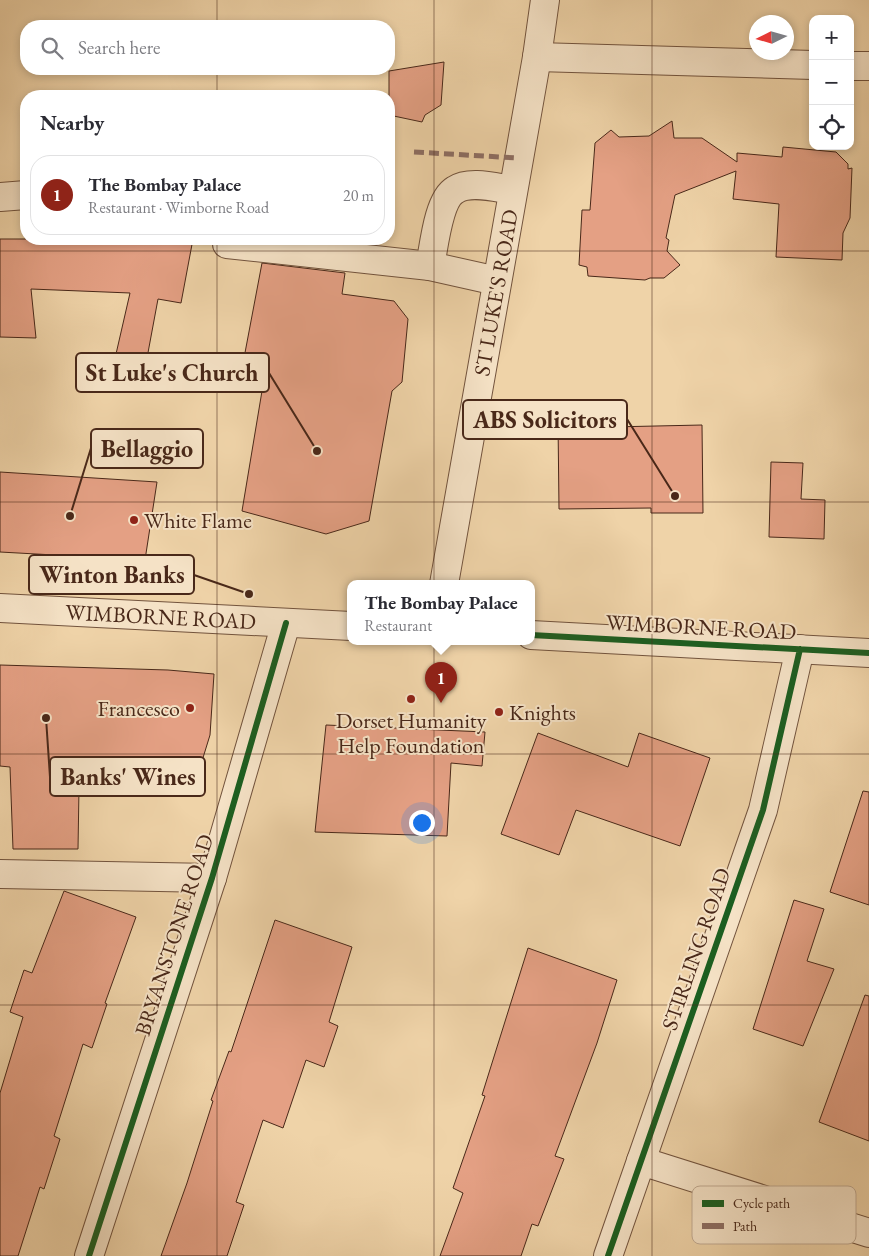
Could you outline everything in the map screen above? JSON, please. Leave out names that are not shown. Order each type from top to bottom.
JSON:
[{"type":"street","name":"ST LUKE'S ROAD","points":[[445,580],[537,57],[545,0]]},
{"type":"street","points":[[537,57],[809,66]]},
{"type":"street","points":[[854,66],[869,66]]},
{"type":"street","points":[[430,266],[444,203],[455,190],[473,186],[513,190]]},
{"type":"street","points":[[0,197],[20,195]]},
{"type":"street","points":[[237,245],[430,266],[498,281]]},
{"type":"street","name":"WIMBORNE ROAD","points":[[0,608],[347,626]]},
{"type":"street","name":"BRYANSTONE ROAD","points":[[89,1256],[212,878],[286,623]]},
{"type":"street","name":"WIMBORNE ROAD","points":[[535,635],[869,653]]},
{"type":"street","name":"STIRLING ROAD","points":[[608,1256],[763,810],[800,649]]},
{"type":"street","points":[[0,874],[212,878]]},
{"type":"street","points":[[641,1161],[720,1186]]},
{"type":"street","points":[[856,1229],[869,1233]]},
{"type":"building","points":[[444,62],[441,105],[425,115],[422,122],[395,116],[395,90],[389,90],[389,75],[395,75],[395,70]]},
{"type":"building","points":[[672,121],[674,138],[702,138],[737,162],[737,153],[782,157],[783,147],[836,152],[848,164],[848,169],[852,168],[850,218],[843,233],[842,260],[776,257],[779,204],[733,199],[736,171],[675,195],[666,238],[669,240],[667,251],[680,265],[664,278],[645,280],[588,276],[587,267],[579,265],[582,210],[590,210],[595,143],[611,130],[619,137],[649,136]]},
{"type":"building","points":[[0,239],[20,239],[20,245],[192,245],[181,303],[158,299],[147,358],[116,354],[130,293],[31,289],[36,338],[0,337]]},
{"type":"building","points":[[262,263],[345,273],[342,294],[394,301],[408,319],[402,382],[392,391],[369,521],[326,534],[242,511],[264,379],[244,358]]},
{"type":"building","points":[[610,421],[610,427],[702,425],[703,513],[651,513],[651,508],[559,509],[558,422]]},
{"type":"building","points":[[771,462],[803,463],[801,499],[825,500],[824,539],[769,537]]},
{"type":"building","points":[[0,472],[157,482],[145,560],[0,552]]},
{"type":"building","points":[[0,665],[168,670],[214,674],[210,735],[202,761],[189,760],[187,775],[127,770],[125,793],[79,788],[78,849],[13,849],[10,767],[0,766]]},
{"type":"building","points":[[326,725],[485,732],[482,766],[451,763],[447,836],[315,832]]},
{"type":"building","points":[[538,733],[628,767],[639,733],[710,758],[680,846],[576,810],[559,855],[501,834]]},
{"type":"building","points":[[863,791],[869,792],[869,905],[830,892]]},
{"type":"building","points":[[64,891],[136,917],[105,1003],[107,1004],[92,1048],[83,1044],[54,1136],[60,1139],[44,1189],[40,1187],[18,1256],[0,1256],[0,1093],[23,1017],[10,1012],[24,970],[32,973]]},
{"type":"building","points":[[794,900],[824,909],[807,961],[834,969],[803,1046],[753,1029]]},
{"type":"building","points":[[275,920],[352,947],[329,1022],[338,1026],[324,1067],[306,1060],[283,1128],[263,1120],[236,1202],[244,1205],[227,1256],[161,1256],[187,1183],[213,1101],[211,1100],[229,1051],[231,1052]]},
{"type":"building","points":[[528,948],[617,980],[597,1043],[555,1156],[564,1159],[538,1226],[532,1224],[521,1256],[440,1256],[463,1193],[453,1188],[485,1096],[482,1095]]},
{"type":"building","points":[[865,995],[869,996],[869,1141],[819,1122]]},
{"type":"marked path","points":[[414,152],[518,158]]},
{"type":"cycle path","points":[[89,1256],[212,878],[286,623]]},
{"type":"cycle path","points":[[535,635],[869,653]]},
{"type":"cycle path","points":[[608,1256],[763,810],[800,649]]},
{"type":"place","name":"St Luke's Church","points":[[317,451]]},
{"type":"place","name":"ABS Solicitors","points":[[675,496]]},
{"type":"place","name":"Bellaggio","points":[[70,516]]},
{"type":"place","name":"White Flame","points":[[134,520]]},
{"type":"place","name":"Winton Banks","points":[[249,594]]},
{"type":"place","name":"Dorset Humanity Help Foundation","points":[[411,699]]},
{"type":"place","name":"The Bombay Palace","points":[[441,703]]},
{"type":"place","name":"Francesco","points":[[190,708]]},
{"type":"place","name":"Knights","points":[[499,712]]},
{"type":"place","name":"Banks' Wines","points":[[46,718]]}]
